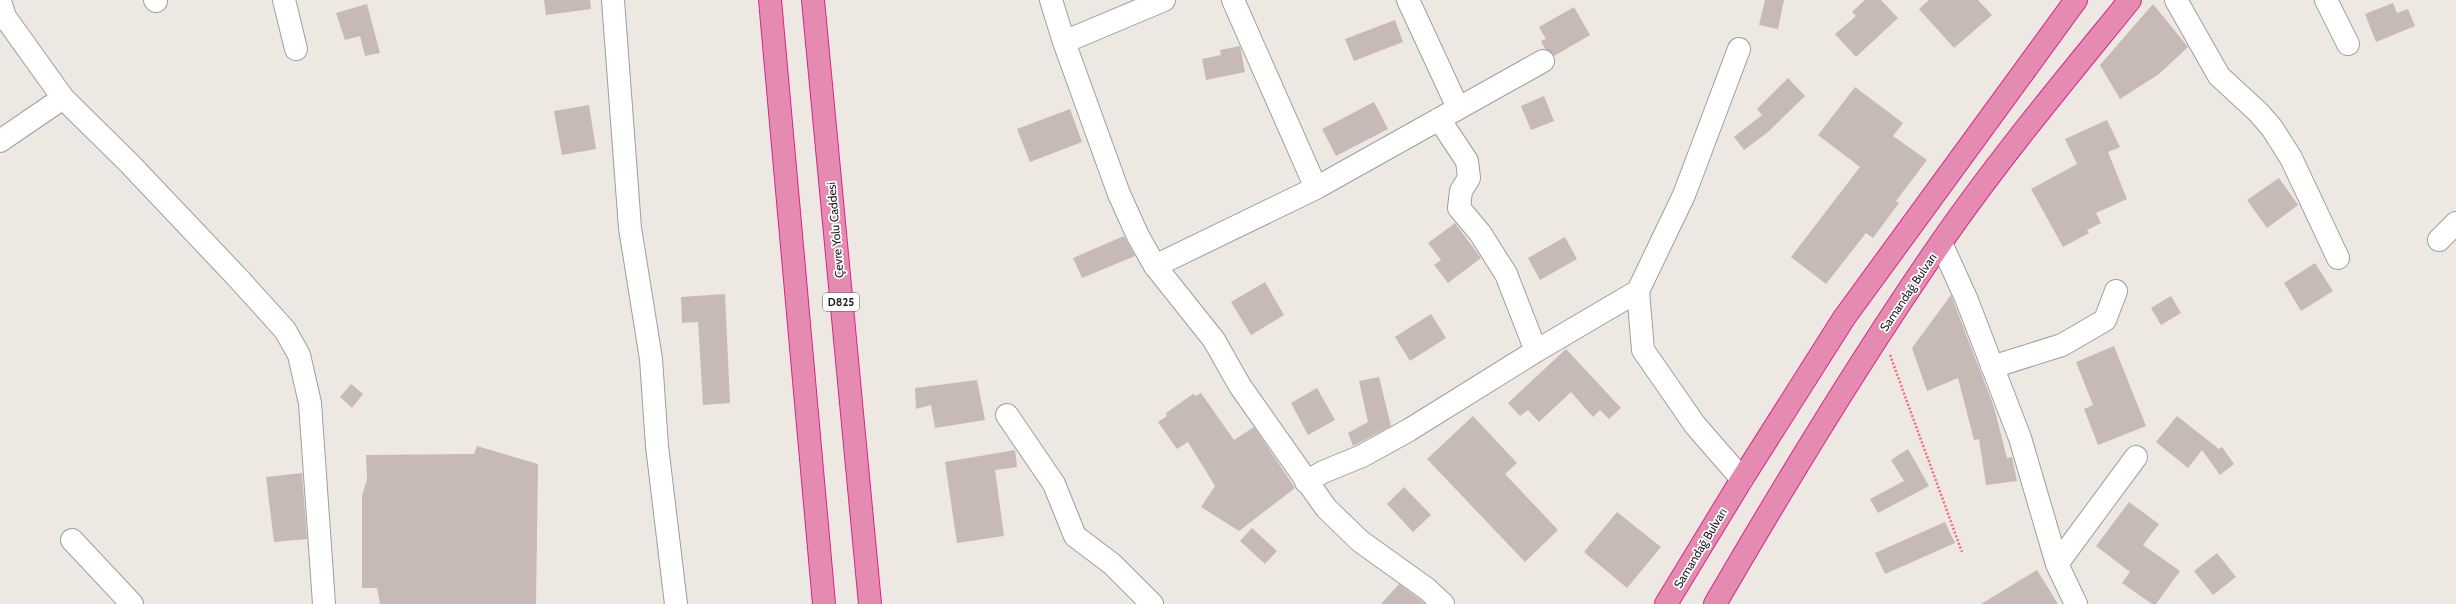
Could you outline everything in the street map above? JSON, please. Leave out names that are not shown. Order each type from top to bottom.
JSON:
[{"type":"highway","points":[[770,0],[824,604]]},
{"type":"highway","name":"Çevre Yolu Caddesi","points":[[813,0],[870,604]]},
{"type":"highway","name":"Samandağ Bulvarı","points":[[1666,604],[1742,478],[1844,318],[2076,0]]},
{"type":"highway","name":"Samandağ Bulvarı","points":[[1715,604],[1774,501],[1881,331],[1941,243],[2041,109],[2130,0]]},
{"type":"street","points":[[284,0],[296,49]]},
{"type":"street","points":[[613,0],[630,228],[634,265],[649,343],[657,446],[676,604]]},
{"type":"street","points":[[1051,0],[1064,42],[1119,194],[1138,236],[1155,266],[1214,340],[1240,386],[1306,482],[1326,508],[1360,540],[1427,589],[1443,604]]},
{"type":"street","points":[[1064,42],[1164,0]]},
{"type":"street","points":[[1233,0],[1316,188]]},
{"type":"street","points":[[1408,0],[1458,108]]},
{"type":"street","points":[[2176,0],[2219,76],[2258,112],[2287,152],[2338,258]]},
{"type":"street","points":[[2326,0],[2348,44]]},
{"type":"street","points":[[0,1],[5,17],[64,98],[129,162],[237,277],[285,330],[299,355],[310,403],[324,604]]},
{"type":"street","points":[[1739,49],[1684,195],[1638,291],[1643,350],[1695,425],[1742,478]]},
{"type":"street","points":[[1155,266],[1316,188],[1543,61]]},
{"type":"street","points":[[0,141],[64,98]]},
{"type":"street","points":[[1439,119],[1467,162],[1469,178],[1461,191],[1459,208],[1480,233],[1506,274],[1536,351]]},
{"type":"street","points":[[2439,240],[2456,223]]},
{"type":"street","points":[[1941,243],[1966,298],[2020,438],[2056,564],[2076,604]]},
{"type":"street","points":[[1306,482],[1323,472],[1362,456],[1409,430],[1536,351],[1638,291]]},
{"type":"street","points":[[1992,367],[2062,345],[2105,320],[2116,291]]},
{"type":"street","points":[[1007,415],[1054,484],[1075,536],[1112,564],[1152,604]]},
{"type":"street","points":[[2056,564],[2136,457]]},
{"type":"street","points":[[72,540],[132,604]]},
{"type":"path","points":[[1881,331],[1962,552]]},
{"type":"building","points":[[544,0],[590,0],[591,9],[546,15]]},
{"type":"building","points":[[1765,0],[1784,0],[1778,29],[1759,25]]},
{"type":"building","points":[[1865,0],[1881,0],[1898,18],[1856,57],[1835,34],[1856,16],[1852,12]]},
{"type":"building","points":[[1929,0],[1978,0],[1992,15],[1954,48],[1919,9]]},
{"type":"building","points":[[2393,3],[2397,13],[2408,9],[2415,26],[2376,42],[2365,14]]},
{"type":"building","points":[[367,4],[380,53],[365,56],[360,36],[345,40],[336,13]]},
{"type":"building","points":[[2153,4],[2188,47],[2159,74],[2120,99],[2100,65]]},
{"type":"building","points":[[1574,7],[1590,35],[1554,56],[1545,49],[1541,41],[1546,39],[1539,27]]},
{"type":"building","points":[[1395,20],[1403,42],[1354,61],[1345,39]]},
{"type":"building","points":[[1240,46],[1245,72],[1206,80],[1202,59],[1221,55],[1220,50]]},
{"type":"building","points":[[1788,78],[1805,96],[1768,132],[1744,150],[1734,137],[1762,115],[1757,109]]},
{"type":"building","points":[[1855,87],[1903,123],[1893,136],[1927,160],[1896,201],[1899,203],[1873,238],[1866,233],[1826,284],[1791,257],[1860,167],[1818,135]]},
{"type":"building","points":[[1544,96],[1554,121],[1531,130],[1521,106]]},
{"type":"building","points":[[1374,102],[1388,129],[1336,156],[1322,129]]},
{"type":"building","points":[[589,105],[596,149],[562,155],[554,111]]},
{"type":"building","points":[[1070,109],[1082,142],[1030,162],[1017,129]]},
{"type":"building","points":[[2107,120],[2120,147],[2108,152],[2127,199],[2096,213],[2101,223],[2087,230],[2089,233],[2063,247],[2031,189],[2077,164],[2065,139]]},
{"type":"building","points":[[2279,178],[2298,205],[2267,228],[2247,200]]},
{"type":"building","points":[[1455,223],[1481,258],[1448,283],[1434,265],[1441,260],[1428,243]]},
{"type":"building","points":[[1124,236],[1135,256],[1082,278],[1073,258]]},
{"type":"building","points":[[1565,237],[1577,259],[1540,280],[1528,258]]},
{"type":"building","points":[[2315,263],[2333,291],[2301,311],[2284,283]]},
{"type":"building","points":[[1265,282],[1284,315],[1251,335],[1231,302]]},
{"type":"building","points":[[725,294],[730,403],[703,405],[698,322],[682,323],[681,297]]},
{"type":"building","points":[[1951,295],[1994,407],[2007,458],[2012,457],[2017,481],[1986,485],[1979,439],[1974,440],[1958,378],[1927,391],[1912,348]]},
{"type":"building","points":[[2171,296],[2181,313],[2161,325],[2151,308]]},
{"type":"building","points":[[1431,314],[1446,338],[1410,361],[1395,337]]},
{"type":"building","points":[[2114,346],[2146,426],[2098,445],[2084,409],[2093,405],[2076,362]]},
{"type":"building","points":[[1566,349],[1621,408],[1609,419],[1600,410],[1593,417],[1571,392],[1539,422],[1528,410],[1520,416],[1508,403]]},
{"type":"building","points":[[1379,377],[1391,426],[1353,446],[1348,433],[1368,422],[1359,381]]},
{"type":"building","points":[[977,380],[985,420],[935,428],[931,405],[916,409],[915,388]]},
{"type":"building","points":[[351,384],[363,394],[352,408],[340,397]]},
{"type":"building","points":[[1317,388],[1335,420],[1308,435],[1291,403]]},
{"type":"building","points":[[1201,393],[1234,440],[1254,427],[1295,488],[1239,531],[1201,507],[1215,486],[1188,442],[1177,449],[1158,422],[1167,416],[1166,413],[1193,394],[1196,396]]},
{"type":"building","points":[[1473,416],[1517,463],[1505,474],[1558,530],[1525,562],[1427,459]]},
{"type":"building","points":[[2177,416],[2219,449],[2222,447],[2234,464],[2220,475],[2202,450],[2188,468],[2156,442]]},
{"type":"building","points":[[477,446],[538,464],[536,604],[380,604],[377,588],[362,588],[362,496],[367,479],[366,455],[474,454]]},
{"type":"building","points":[[1908,449],[1929,486],[1878,513],[1870,499],[1904,481],[1891,460]]},
{"type":"building","points":[[1015,450],[1017,467],[995,470],[1004,536],[957,543],[945,462]]},
{"type":"building","points":[[302,473],[307,539],[274,542],[266,477]]},
{"type":"building","points":[[1404,487],[1431,515],[1413,532],[1387,504]]},
{"type":"building","points":[[2129,502],[2159,524],[2143,545],[2180,571],[2156,604],[2152,604],[2122,583],[2130,572],[2096,546]]},
{"type":"building","points":[[1617,512],[1661,547],[1627,588],[1584,552]]},
{"type":"building","points":[[1945,522],[1955,543],[1885,574],[1875,553]]},
{"type":"building","points":[[1252,528],[1277,551],[1265,564],[1240,541]]},
{"type":"building","points":[[2217,553],[2236,577],[2213,595],[2194,571]]},
{"type":"building","points":[[2037,570],[2058,604],[1981,604]]},
{"type":"building","points":[[1399,584],[1419,599],[1425,604],[1381,604]]}]
